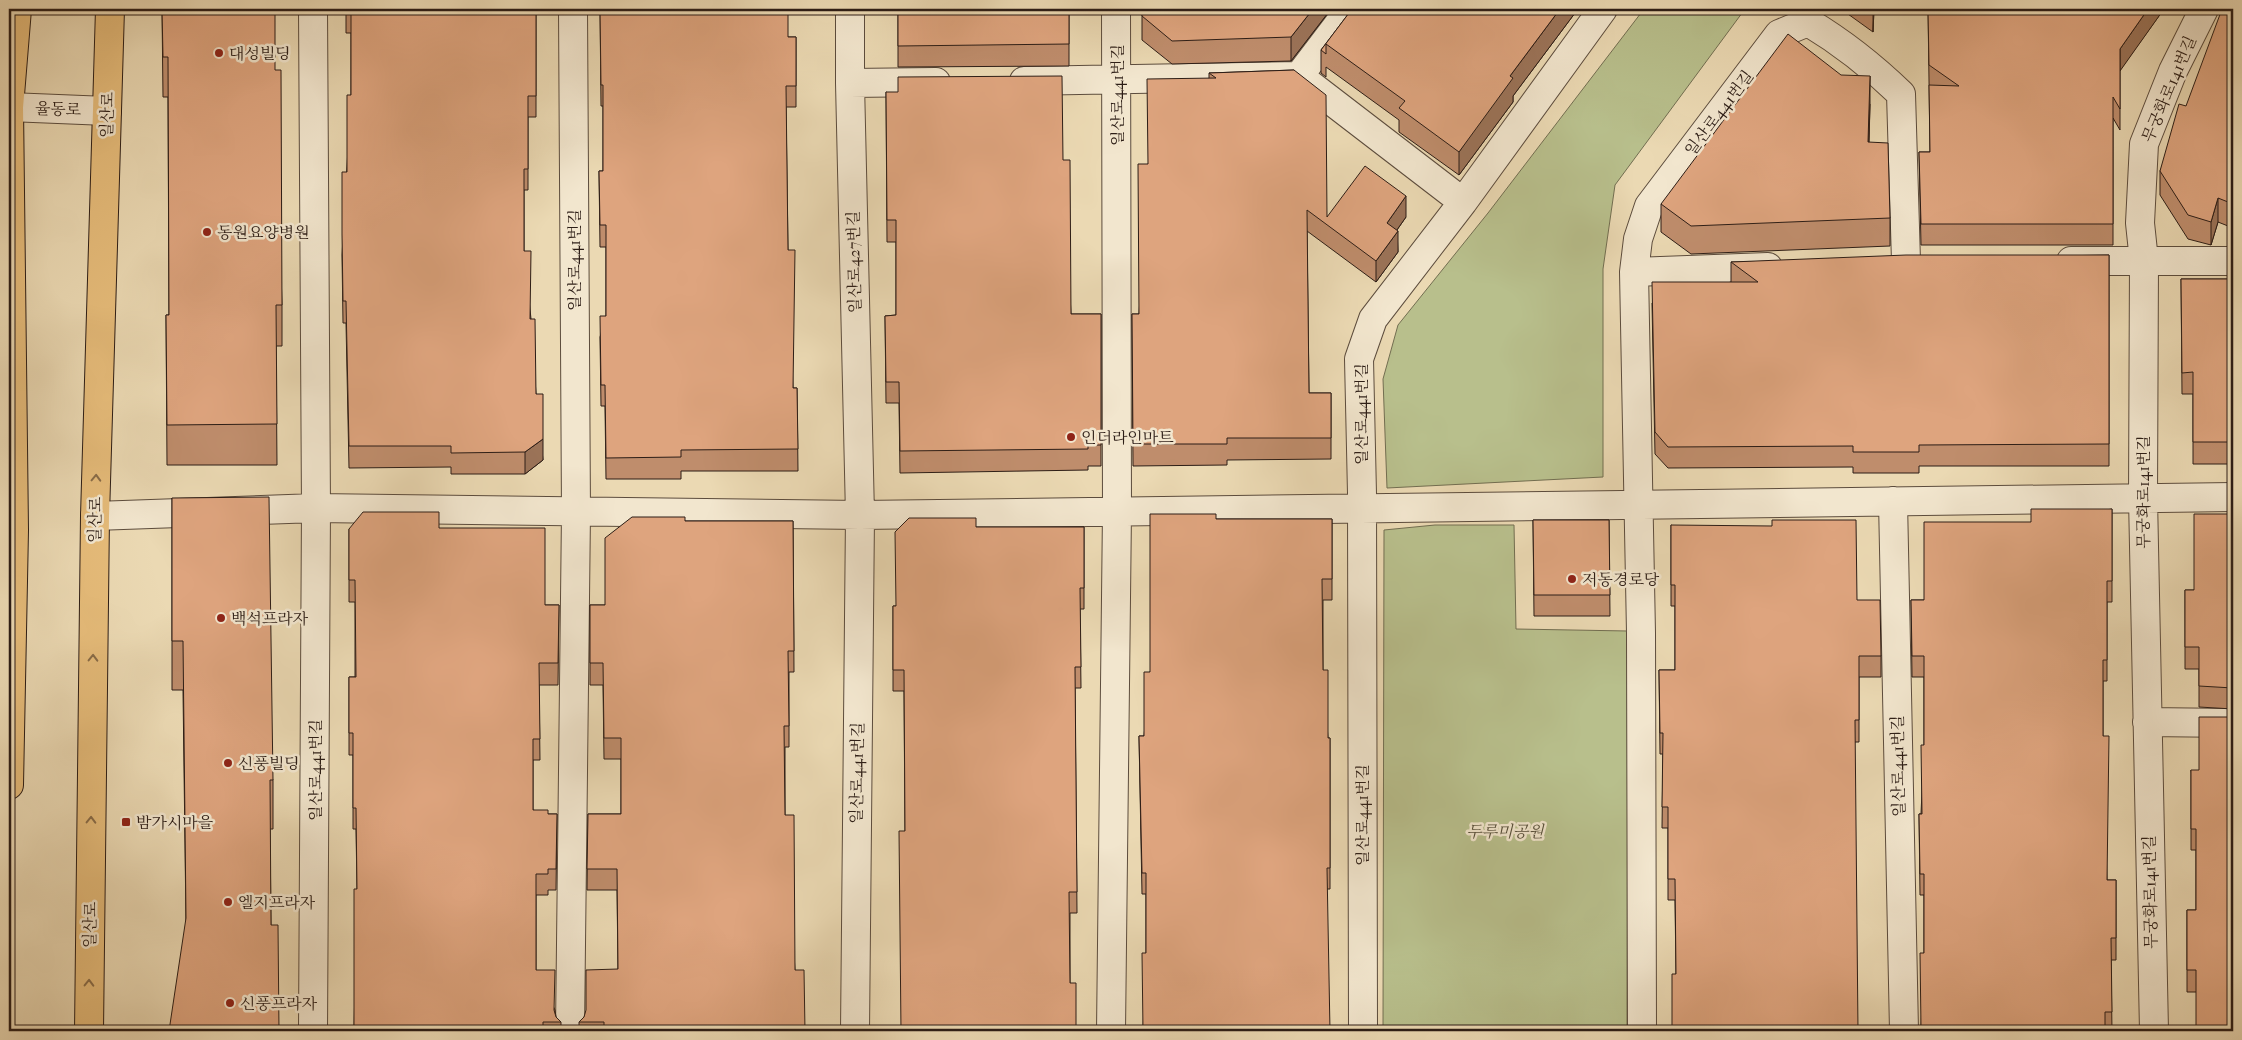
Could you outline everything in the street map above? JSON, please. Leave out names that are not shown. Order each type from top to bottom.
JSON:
[{"type":"main road","points":[[9,785],[14,530],[9,107],[18,9]]},
{"type":"main road","name":"일산로","points":[[89,1031],[95,516],[110,9]]},
{"type":"street","name":"일산로441번길","points":[[313,9],[316,508],[313,1031]]},
{"type":"street","name":"일산로441번길","points":[[570,1031],[576,512],[573,9]]},
{"type":"street","name":"일산로427번길","points":[[850,9],[860,515]]},
{"type":"street","name":"일산로441번길","points":[[1112,1031],[1117,511],[1116,9]]},
{"type":"street","points":[[1298,76],[1350,9]]},
{"type":"street","name":"일산로441번길","points":[[1363,1031],[1362,508],[1359,359],[1373,319],[1463,202],[1603,9]]},
{"type":"street","name":"무궁화로141번길","points":[[2154,1031],[2146,722],[2143,498],[2144,261],[2140,223],[2144,144],[2174,71],[2204,9]]},
{"type":"street","name":"일산로441번길","points":[[1642,1031],[1641,633],[1634,272],[1638,239],[1649,206],[1779,34],[1808,22],[1844,44],[1901,94],[1916,262],[1877,263]]},
{"type":"street","points":[[998,82],[1298,76],[1463,202]]},
{"type":"street","points":[[850,83],[958,82]]},
{"type":"street","name":"율동로","points":[[9,107],[107,111]]},
{"type":"street","points":[[2045,261],[2233,262]]},
{"type":"street","points":[[1634,272],[1790,266]]},
{"type":"street","points":[[95,516],[316,508],[860,515],[2233,496]]},
{"type":"street","name":"일산로441번길","points":[[1893,501],[1904,1031]]},
{"type":"street","name":"일산로441번길","points":[[855,1031],[860,515]]},
{"type":"street","points":[[2146,722],[2233,723]]},
{"type":"green space","points":[[1644,9],[1745,9],[1615,185],[1603,269],[1603,477],[1387,488],[1383,379],[1398,325],[1488,213]]},
{"type":"green space","name":"두루미공원","points":[[1435,525],[1514,525],[1516,629],[1628,631],[1627,1031],[1383,1031],[1384,530]]},
{"type":"building","points":[[162,9],[275,9],[275,70],[281,70],[282,305],[276,305],[277,424],[167,425],[166,315],[169,315],[168,57],[163,57]]},
{"type":"building","points":[[346,9],[536,9],[536,96],[528,96],[528,169],[524,169],[524,251],[531,251],[530,319],[535,319],[536,394],[543,394],[543,439],[525,452],[451,453],[451,446],[349,446],[346,301],[343,301],[342,234],[342,172],[347,172],[347,95],[351,95],[351,12],[346,12]]},
{"type":"building","points":[[600,9],[788,9],[788,37],[796,37],[796,86],[786,86],[788,250],[795,250],[793,388],[797,388],[798,449],[681,450],[681,457],[606,458],[605,385],[601,385],[600,316],[606,316],[606,225],[600,225],[599,171],[603,171],[603,85],[601,85]]},
{"type":"building","points":[[898,9],[1069,9],[1069,44],[898,46]]},
{"type":"building","points":[[1142,9],[1313,9],[1291,37],[1172,41],[1142,16]]},
{"type":"building","points":[[1352,9],[1560,9],[1510,76],[1513,78],[1459,152],[1399,108],[1405,101],[1326,44],[1326,54],[1321,50]]},
{"type":"building","points":[[1928,9],[2148,9],[2120,49],[2120,109],[2113,97],[2113,224],[1921,224],[1919,152],[1930,152],[1929,85],[1959,86],[1929,65]]},
{"type":"building","points":[[2222,9],[2233,9],[2233,204],[2218,198],[2211,222],[2188,215],[2160,171],[2179,104],[2186,106]]},
{"type":"building","points":[[1788,34],[1841,75],[1870,76],[1868,142],[1888,143],[1890,218],[1691,226],[1661,204]]},
{"type":"building","points":[[1294,70],[1326,95],[1327,217],[1365,166],[1406,196],[1387,223],[1398,231],[1376,261],[1307,210],[1309,393],[1331,393],[1331,438],[1227,438],[1227,444],[1133,444],[1132,314],[1139,314],[1138,164],[1148,164],[1147,79],[1216,78],[1209,73]]},
{"type":"building","points":[[1062,76],[1063,160],[1070,160],[1071,314],[1101,314],[1101,445],[1088,445],[1088,449],[900,451],[899,382],[886,382],[885,316],[896,315],[896,220],[887,220],[886,92],[898,92],[898,77]]},
{"type":"building","points":[[1906,255],[2109,255],[2109,444],[1919,445],[1919,452],[1853,452],[1853,446],[1668,447],[1655,432],[1652,282],[1758,282],[1731,262]]},
{"type":"building","points":[[2181,279],[2233,279],[2233,442],[2193,442],[2193,372],[2182,373]]},
{"type":"building","points":[[269,497],[273,780],[270,780],[271,925],[278,925],[279,1031],[169,1031],[186,918],[183,641],[172,641],[172,498]]},
{"type":"building","points":[[2031,509],[2112,509],[2112,581],[2107,581],[2107,660],[2103,660],[2103,736],[2109,736],[2107,880],[2116,880],[2116,938],[2111,938],[2112,1012],[2105,1012],[2105,1031],[1919,1031],[1919,1027],[1921,1027],[1920,953],[1924,953],[1924,874],[1920,874],[1919,814],[1922,814],[1921,745],[1924,745],[1924,656],[1912,656],[1911,600],[1924,600],[1924,522],[2031,522]]},
{"type":"building","points":[[363,512],[439,512],[439,528],[545,528],[545,605],[559,605],[558,663],[539,663],[540,739],[533,739],[533,810],[548,810],[548,814],[557,814],[556,869],[548,869],[548,874],[536,874],[536,970],[555,970],[554,1010],[556,1017],[561,1022],[543,1022],[543,1031],[354,1031],[354,889],[357,889],[356,808],[353,808],[353,733],[349,733],[349,677],[356,677],[355,580],[349,580],[349,529]]},
{"type":"building","points":[[1150,514],[1216,514],[1216,519],[1332,519],[1332,579],[1322,579],[1323,670],[1328,670],[1328,738],[1330,738],[1330,868],[1327,868],[1330,1031],[1138,1031],[1138,1029],[1143,1029],[1142,953],[1146,953],[1146,873],[1142,873],[1139,736],[1144,736],[1144,672],[1150,672]]},
{"type":"building","points":[[2194,514],[2233,514],[2233,688],[2199,686],[2199,647],[2185,647],[2185,590],[2194,590]]},
{"type":"building","points":[[632,517],[685,517],[685,521],[793,521],[794,651],[788,651],[789,726],[784,726],[785,815],[794,815],[795,970],[804,970],[805,1031],[604,1031],[604,1022],[579,1022],[584,1017],[586,1010],[586,970],[618,969],[617,869],[587,869],[588,814],[621,814],[621,738],[604,738],[603,663],[590,663],[590,605],[605,605],[605,538]]},
{"type":"building","points":[[909,518],[976,518],[976,527],[1084,527],[1084,588],[1080,588],[1081,667],[1075,667],[1077,892],[1069,892],[1070,983],[1076,983],[1076,1031],[901,1031],[899,831],[905,831],[904,670],[893,670],[893,606],[896,606],[895,532]]},
{"type":"building","name":"저동경로당","points":[[1533,520],[1609,520],[1610,595],[1534,595]]},
{"type":"building","points":[[1772,520],[1856,520],[1857,600],[1880,600],[1881,656],[1859,656],[1859,720],[1855,720],[1858,1031],[1672,1031],[1672,974],[1676,974],[1675,879],[1668,879],[1668,807],[1662,807],[1663,733],[1660,733],[1659,670],[1675,670],[1675,585],[1671,585],[1671,525],[1772,526]]},
{"type":"building","points":[[2199,717],[2233,717],[2233,1031],[2196,1031],[2196,970],[2187,970],[2187,910],[2196,910],[2196,829],[2191,829],[2191,770],[2199,770]]},
{"type":"place","name":"대성빌딩","points":[[219,53]]},
{"type":"place","name":"동원요양병원","points":[[207,232]]},
{"type":"place","name":"인더라인마트","points":[[1071,437]]},
{"type":"place","name":"저동경로당","points":[[1572,579]]},
{"type":"place","name":"백석프라자","points":[[221,618]]},
{"type":"place","name":"신풍빌딩","points":[[228,763]]},
{"type":"place","name":"밤가시마을","points":[[126,822]]},
{"type":"place","name":"엘지프라자","points":[[228,902]]},
{"type":"place","name":"신풍프라자","points":[[230,1003]]}]
